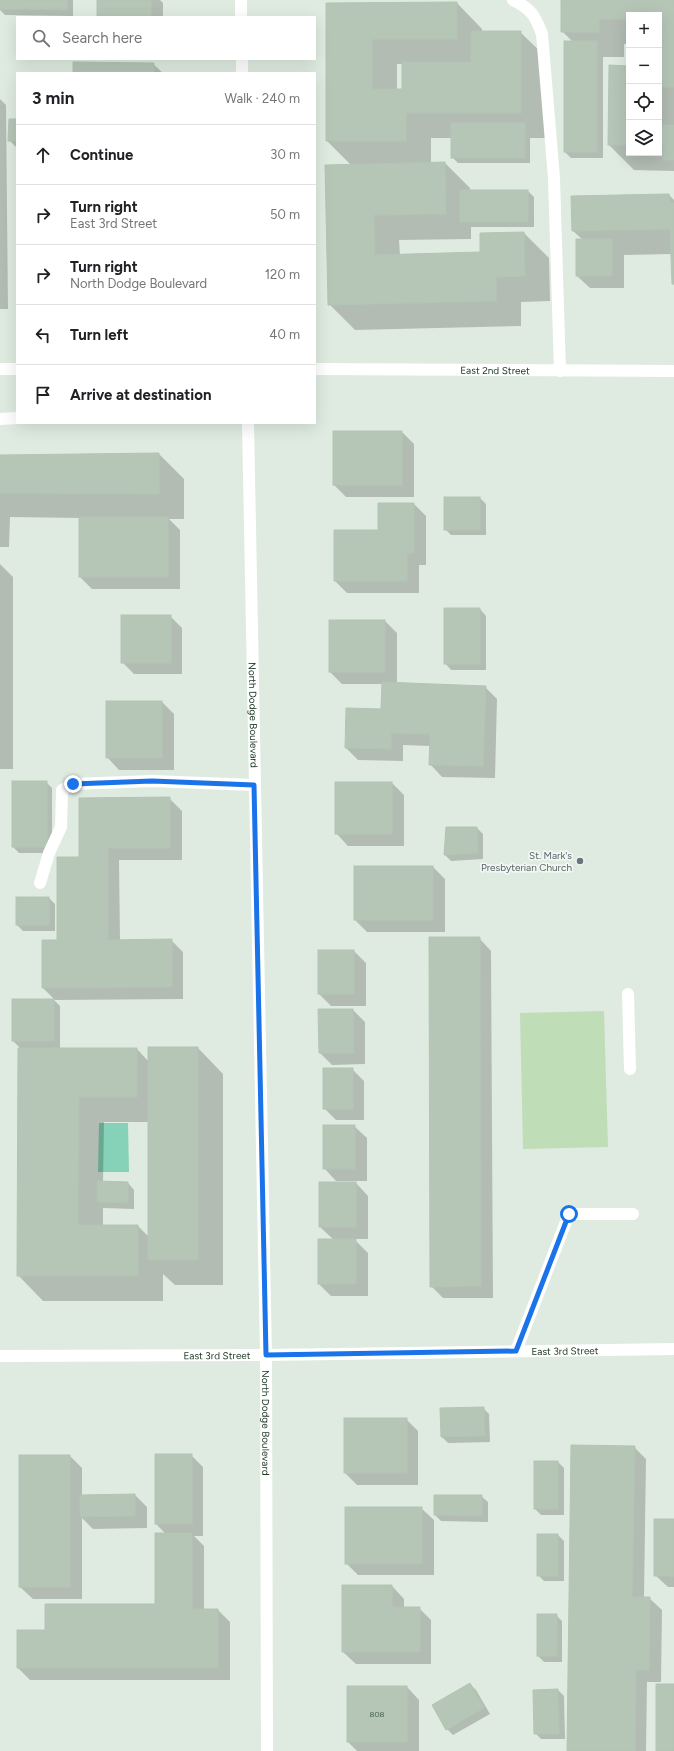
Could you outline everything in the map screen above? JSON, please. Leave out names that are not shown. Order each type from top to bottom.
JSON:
[{"type":"street","points":[[241,0],[241,16]]},
{"type":"street","points":[[513,0],[521,4],[535,15],[542,34],[554,170],[560,371]]},
{"type":"street","points":[[242,60],[242,72]]},
{"type":"street","name":"East 2nd Street","points":[[316,368],[674,371]]},
{"type":"street","points":[[0,369],[16,369]]},
{"type":"street","points":[[0,419],[16,418]]},
{"type":"street","name":"North Dodge Boulevard","points":[[248,424],[266,1355],[267,1751]]},
{"type":"street","points":[[40,883],[49,853],[61,827],[62,790],[73,784],[152,781],[254,785]]},
{"type":"street","points":[[628,994],[630,1069]]},
{"type":"street","points":[[516,1351],[569,1214],[633,1214]]},
{"type":"street","name":"East 3rd Street","points":[[0,1356],[266,1355],[674,1349]]},
{"type":"shaded area","points":[[604,1011],[608,1147],[523,1149],[520,1013]]},
{"type":"shaded area","points":[[99,1123],[128,1123],[129,1172],[98,1172]]},
{"type":"building","points":[[0,0],[67,0],[67,10],[0,9]]},
{"type":"building","points":[[97,0],[151,0],[151,16],[97,16]]},
{"type":"building","points":[[561,0],[674,0],[674,87],[662,87],[662,12],[626,12],[626,19],[599,19],[599,32],[561,32]]},
{"type":"building","points":[[457,2],[457,39],[372,39],[372,89],[402,89],[402,62],[471,62],[471,31],[521,31],[521,113],[406,113],[406,141],[326,141],[326,3]]},
{"type":"building","points":[[564,41],[597,41],[597,152],[564,152]]},
{"type":"building","points":[[73,62],[154,63],[154,72],[73,72]]},
{"type":"building","points":[[609,65],[626,66],[626,145],[608,145]]},
{"type":"building","points":[[9,119],[16,119],[16,141],[8,141]]},
{"type":"building","points":[[451,123],[525,123],[525,158],[451,158]]},
{"type":"building","points":[[662,125],[674,125],[674,160],[663,160]]},
{"type":"building","points":[[445,162],[446,214],[374,215],[375,255],[480,252],[480,233],[524,232],[525,276],[496,277],[496,301],[328,305],[325,165]]},
{"type":"building","points":[[460,190],[528,190],[528,222],[460,222]]},
{"type":"building","points":[[669,194],[670,203],[674,203],[674,284],[672,284],[670,229],[572,231],[571,196]]},
{"type":"building","points":[[576,239],[612,239],[612,276],[576,276]]},
{"type":"building","points":[[333,431],[402,431],[402,485],[333,485]]},
{"type":"building","points":[[159,453],[159,494],[0,493],[0,455]]},
{"type":"building","points":[[444,497],[480,497],[480,530],[444,530]]},
{"type":"building","points":[[378,503],[414,503],[414,553],[407,553],[407,581],[334,581],[334,530],[378,530]]},
{"type":"building","points":[[79,517],[168,517],[168,577],[79,577]]},
{"type":"building","points":[[444,608],[480,608],[480,664],[444,664]]},
{"type":"building","points":[[121,615],[171,615],[171,663],[121,663]]},
{"type":"building","points":[[329,620],[385,620],[385,672],[329,672]]},
{"type":"building","points":[[382,682],[486,686],[483,766],[429,765],[430,734],[391,733],[391,749],[345,748],[346,708],[381,709]]},
{"type":"building","points":[[106,701],[162,701],[162,758],[106,758]]},
{"type":"building","points":[[12,781],[47,781],[47,847],[12,847]]},
{"type":"building","points":[[335,782],[392,782],[392,834],[335,834]]},
{"type":"building","points":[[170,797],[170,848],[108,848],[108,940],[172,939],[172,987],[42,988],[42,940],[57,940],[57,857],[79,857],[79,798]]},
{"type":"building","points":[[446,827],[477,827],[478,853],[444,855]]},
{"type":"building","points":[[354,866],[433,866],[433,920],[354,920]]},
{"type":"building","points":[[16,897],[49,897],[49,925],[16,925]]},
{"type":"building","points":[[429,937],[480,937],[481,1286],[430,1287]]},
{"type":"building","points":[[318,950],[354,950],[354,994],[318,994]]},
{"type":"building","points":[[12,999],[54,999],[54,1041],[12,1041]]},
{"type":"building","points":[[318,1009],[353,1009],[354,1053],[319,1053]]},
{"type":"building","points":[[148,1047],[198,1047],[198,1260],[148,1260]]},
{"type":"building","points":[[18,1048],[137,1048],[137,1097],[79,1097],[78,1225],[138,1225],[138,1276],[17,1276]]},
{"type":"building","points":[[323,1068],[353,1068],[353,1109],[323,1109]]},
{"type":"building","points":[[323,1125],[355,1125],[355,1169],[323,1169]]},
{"type":"building","points":[[97,1181],[128,1182],[128,1203],[97,1202]]},
{"type":"building","points":[[319,1182],[356,1182],[356,1227],[319,1227]]},
{"type":"building","points":[[318,1239],[356,1239],[356,1284],[318,1284]]},
{"type":"building","points":[[484,1407],[485,1436],[441,1437],[440,1408]]},
{"type":"building","points":[[344,1418],[407,1418],[407,1473],[344,1473]]},
{"type":"building","points":[[571,1445],[635,1446],[632,1597],[650,1597],[649,1670],[636,1670],[635,1751],[567,1751]]},
{"type":"building","points":[[155,1454],[192,1454],[192,1524],[155,1524]]},
{"type":"building","points":[[19,1455],[70,1455],[70,1587],[19,1587]]},
{"type":"building","points":[[534,1461],[558,1461],[558,1509],[534,1509]]},
{"type":"building","points":[[135,1494],[135,1516],[80,1517],[80,1495]]},
{"type":"building","points":[[434,1495],[482,1495],[482,1516],[434,1515]]},
{"type":"building","points":[[345,1507],[422,1507],[422,1564],[345,1564]]},
{"type":"building","points":[[654,1519],[674,1519],[674,1576],[654,1576]]},
{"type":"building","points":[[155,1533],[192,1533],[192,1609],[218,1609],[218,1668],[17,1668],[17,1630],[45,1630],[45,1604],[155,1604]]},
{"type":"building","points":[[537,1534],[558,1534],[558,1576],[537,1576]]},
{"type":"building","points":[[342,1585],[392,1585],[392,1607],[420,1607],[420,1652],[342,1652]]},
{"type":"building","points":[[537,1614],[557,1614],[557,1656],[537,1656]]},
{"type":"building","points":[[470,1683],[484,1708],[446,1730],[432,1705]]},
{"type":"building","points":[[656,1684],[674,1684],[674,1751],[656,1751]]},
{"type":"building","points":[[347,1686],[407,1686],[407,1742],[347,1742]]},
{"type":"building","points":[[558,1689],[559,1734],[534,1734],[533,1690]]},
{"type":"place","name":"St. Mark's Presbyterian Church","points":[[580,861]]},
{"type":"route","points":[[73,784],[152,781],[254,785],[266,1355],[516,1351],[569,1214]]}]
